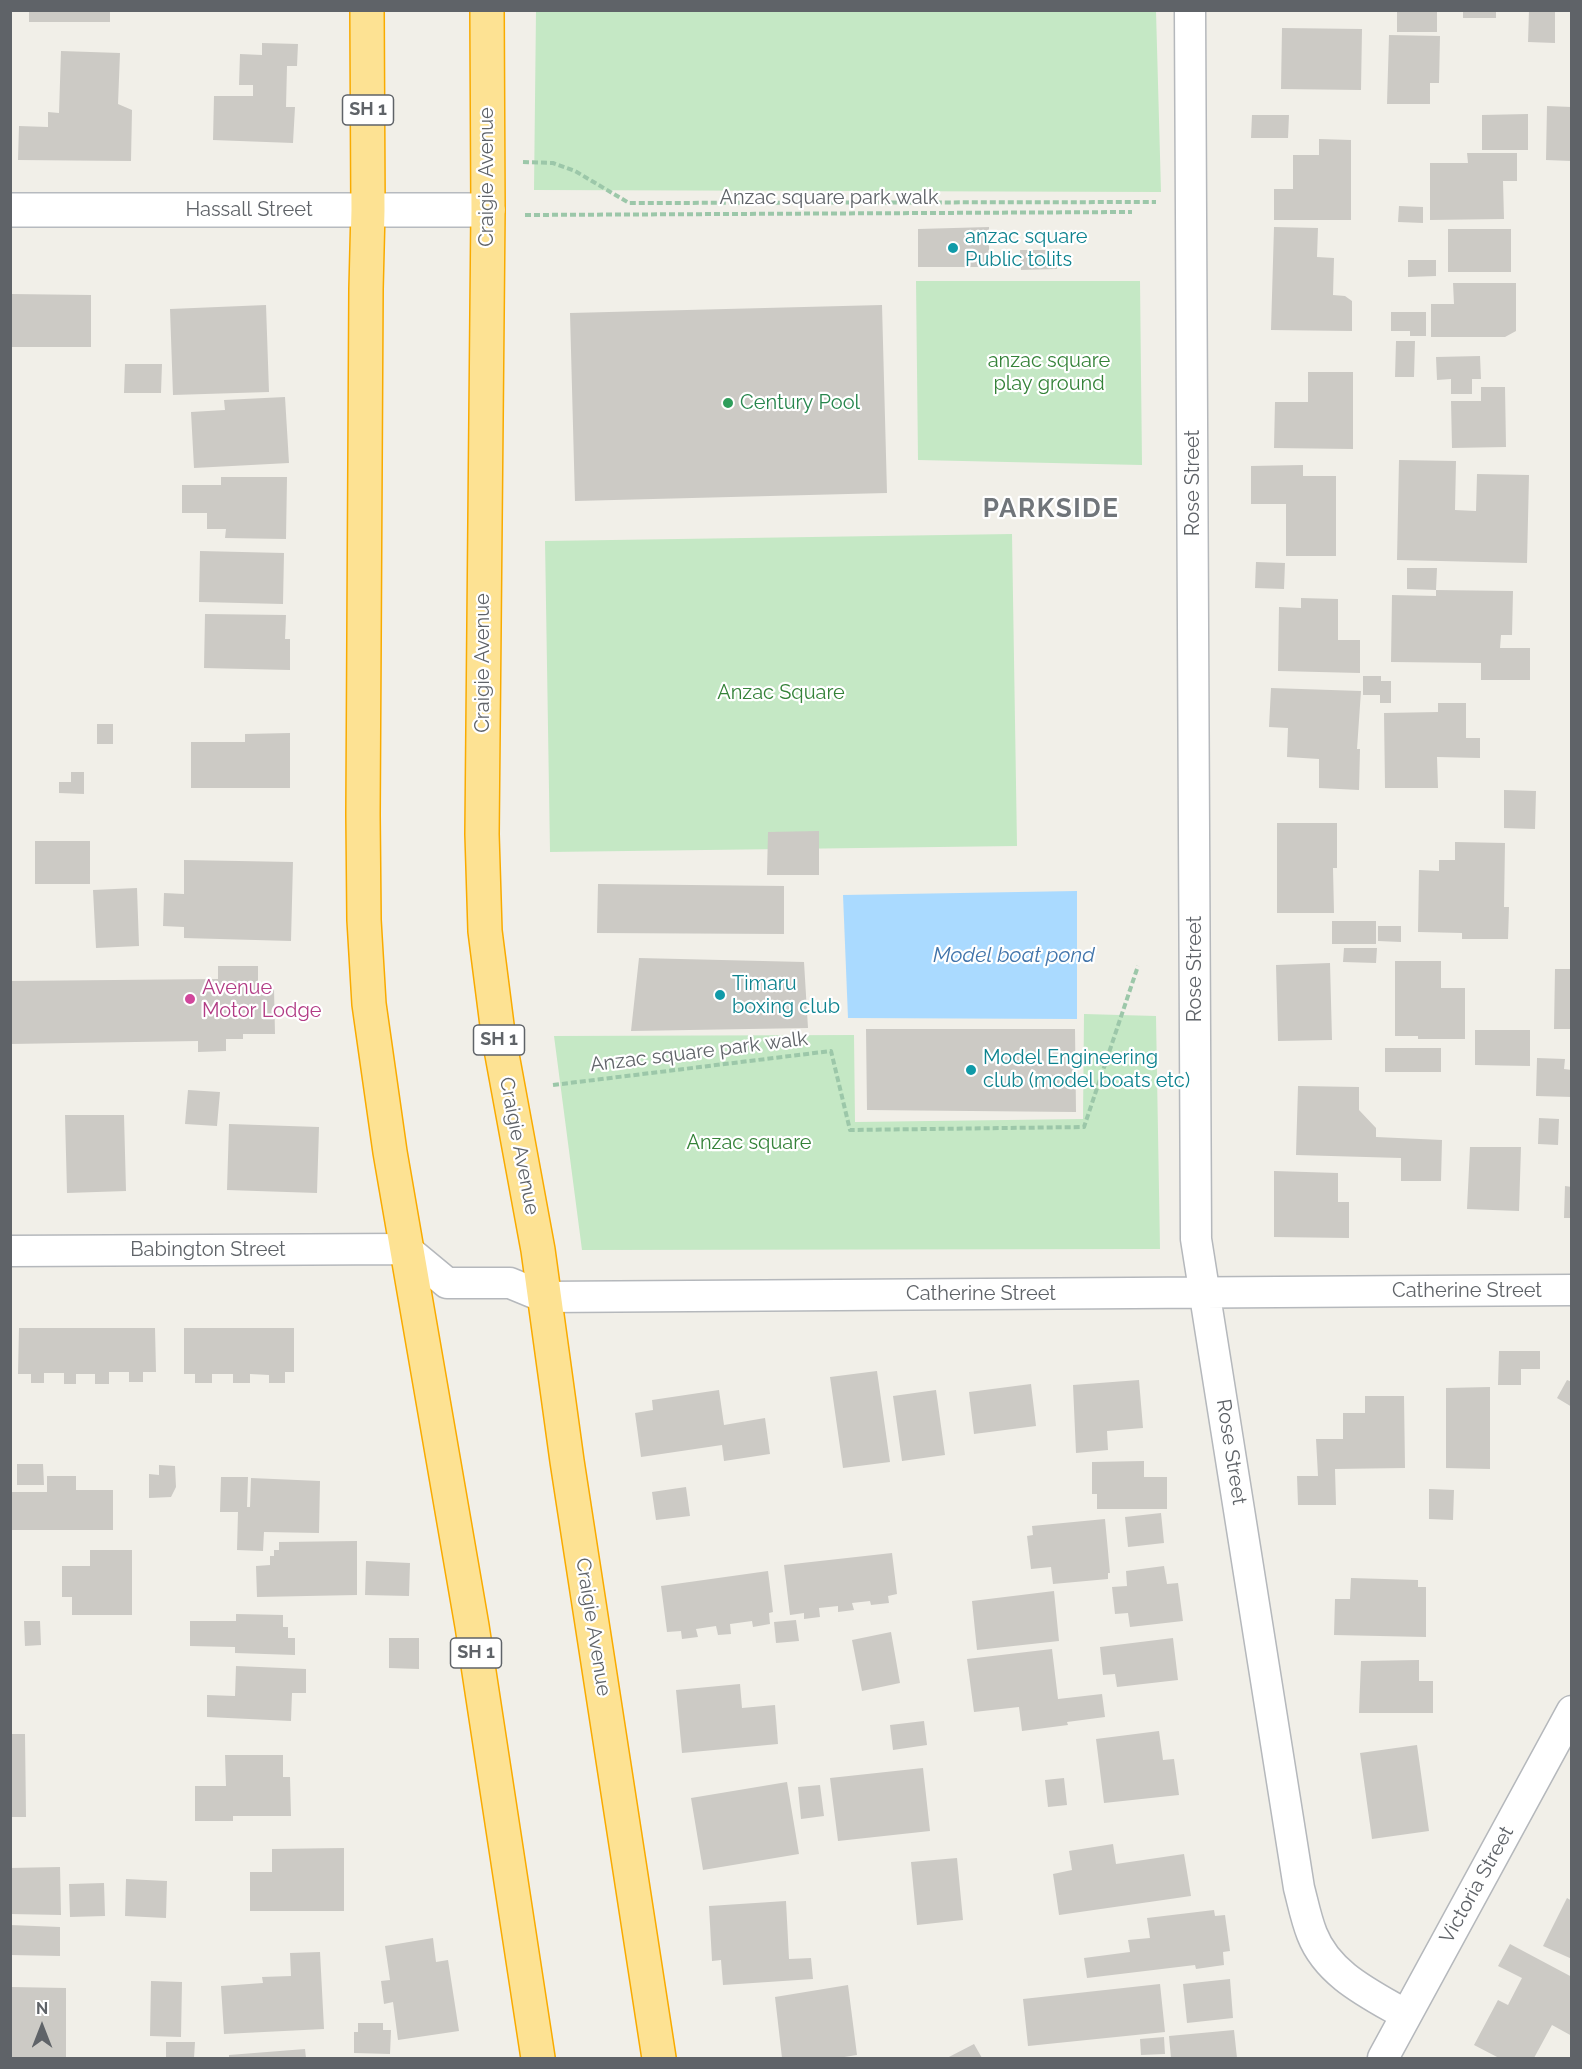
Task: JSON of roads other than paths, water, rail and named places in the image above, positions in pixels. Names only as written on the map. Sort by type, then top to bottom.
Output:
[{"type":"highway","name":"SH 1","points":[[367,10],[368,210],[363,815],[364,920],[369,1004],[406,1249],[471,1626],[538,2058]]},
{"type":"highway","name":"Craigie Avenue","points":[[487,10],[488,210],[482,834],[485,931],[498,1033],[538,1250],[659,2058]]},
{"type":"street","name":"Rose Street","points":[[1190,10],[1196,1239],[1299,1888],[1311,1933],[1324,1957],[1345,1977],[1406,2015]]},
{"type":"street","name":"Hassall Street","points":[[10,210],[488,210]]},
{"type":"street","name":"Catherine Street","points":[[406,1249],[447,1283],[510,1283],[544,1297],[1572,1290]]},
{"type":"street","name":"Babington Street","points":[[10,1251],[406,1249]]},
{"type":"street","name":"Victoria Street","points":[[1383,2058],[1572,1712]]},
{"type":"water","name":"Model boat pond","points":[[1077,891],[1077,1019],[848,1018],[843,895]]},
{"type":"place","name":"anzac square Public tolits","points":[[953,248]]},
{"type":"place","name":"Century Pool","points":[[728,403]]},
{"type":"place","name":"Timaru boxing club","points":[[720,995]]},
{"type":"place","name":"Avenue Motor Lodge","points":[[190,999]]},
{"type":"place","name":"Model Engineering club (model boats etc)","points":[[971,1070]]},
{"type":"district","name":"PARKSIDE","points":[[1051,509]]},
{"type":"park label","name":"anzac square play ground","points":[[1049,372]]},
{"type":"park label","name":"Anzac Square","points":[[781,693]]},
{"type":"park label","name":"Anzac square","points":[[749,1143]]}]
